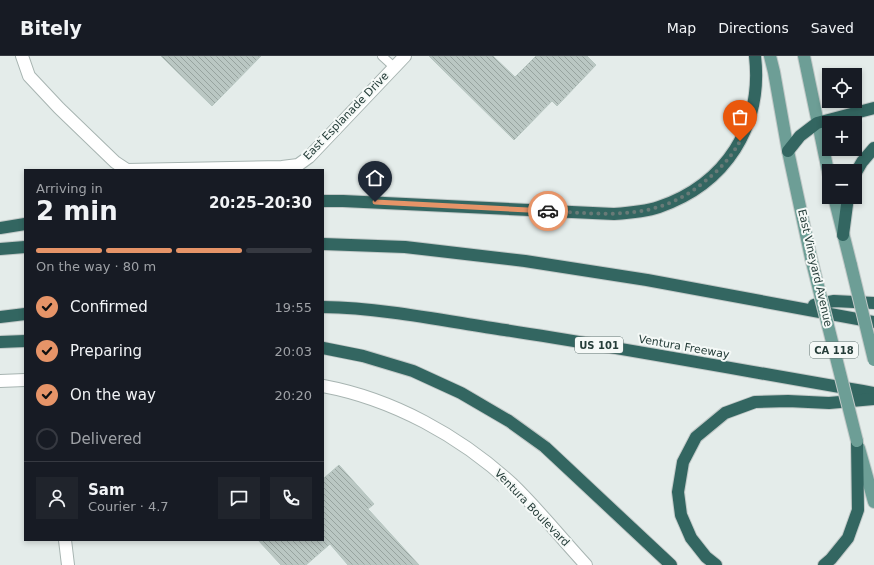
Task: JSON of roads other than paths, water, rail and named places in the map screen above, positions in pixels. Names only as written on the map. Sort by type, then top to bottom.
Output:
[{"type":"highway","points":[[324,201],[614,214],[639,212],[658,208],[678,200],[694,190],[724,166],[734,153],[747,129],[754,100],[756,65],[755,56]]},
{"type":"highway","points":[[788,151],[800,136],[817,123],[874,108]]},
{"type":"highway","points":[[861,164],[874,148]]},
{"type":"highway","points":[[843,235],[847,204]]},
{"type":"highway","points":[[0,228],[24,224]]},
{"type":"highway","points":[[324,244],[405,247],[517,260],[647,280],[802,307],[874,322]]},
{"type":"highway","points":[[0,249],[24,247]]},
{"type":"highway","points":[[802,307],[834,301],[874,303]]},
{"type":"highway","name":"Ventura Freeway","points":[[324,307],[350,308],[436,319],[598,344],[874,393]]},
{"type":"highway","points":[[0,317],[24,314]]},
{"type":"highway","points":[[0,342],[24,341]]},
{"type":"highway","points":[[324,348],[363,356],[413,371],[461,393],[509,421],[546,447],[671,565]]},
{"type":"highway","points":[[716,565],[706,557],[691,538],[681,515],[678,492],[683,462],[696,437],[725,413],[755,402],[788,401],[829,404],[874,400]]},
{"type":"highway","points":[[824,565],[831,559],[848,538],[858,510],[857,442]]},
{"type":"main road","name":"East Vineyard Avenue","points":[[770,56],[788,151],[811,258],[857,442],[874,502]]},
{"type":"main road","points":[[804,56],[826,164]]},
{"type":"main road","points":[[836,204],[843,235]]},
{"type":"main road","name":"CA 118","points":[[843,235],[874,360]]},
{"type":"street","name":"East Esplanade Drive","points":[[204,169],[282,168],[298,165],[309,157],[405,56]]},
{"type":"street","name":"East Esplanade Drive","points":[[20,58],[29,76],[59,108],[115,162],[126,169]]},
{"type":"street","points":[[0,381],[24,380]]},
{"type":"street","name":"Ventura Boulevard","points":[[324,386],[389,406],[427,423],[460,443],[493,468],[512,485],[586,565]]},
{"type":"street","points":[[65,541],[68,565]]},
{"type":"lane","points":[[382,56],[394,67]]}]
